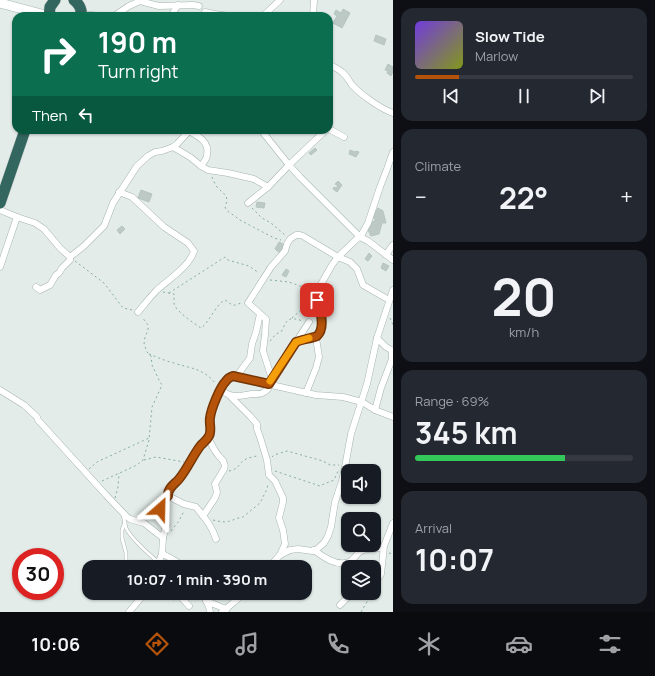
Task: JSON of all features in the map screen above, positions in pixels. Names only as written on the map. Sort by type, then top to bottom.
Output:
[{"type":"highway","points":[[49,12],[50,7],[55,0]]},
{"type":"highway","points":[[74,0],[78,4],[80,12]]},
{"type":"highway","points":[[0,203],[24,134]]},
{"type":"main road","points":[[0,3],[34,12]]},
{"type":"street","points":[[267,12],[280,0]]},
{"type":"street","points":[[313,12],[314,0]]},
{"type":"street","points":[[120,12],[140,1],[157,6],[193,5],[199,3],[205,12]]},
{"type":"street","points":[[174,12],[178,5]]},
{"type":"street","points":[[333,66],[343,72],[352,85],[359,91],[377,105],[393,113]]},
{"type":"street","points":[[333,131],[344,137]]},
{"type":"street","points":[[36,288],[40,290],[50,285],[64,265],[70,260],[70,257],[84,246],[104,226],[119,192],[137,166],[155,152],[173,147],[185,134]]},
{"type":"street","points":[[195,134],[202,139],[207,147],[207,156],[201,166]]},
{"type":"street","points":[[264,134],[289,165],[360,237],[368,241],[393,260]]},
{"type":"street","points":[[248,203],[268,187],[322,134]]},
{"type":"street","points":[[173,147],[208,170],[254,179],[268,187]]},
{"type":"street","points":[[296,342],[316,336],[320,331],[322,317],[317,300],[318,293],[332,265],[338,257],[360,237],[368,223],[393,152]]},
{"type":"street","points":[[119,192],[132,197],[164,227],[188,243],[194,252],[180,270],[157,290],[138,312]]},
{"type":"street","points":[[0,210],[34,223],[44,229],[60,248],[70,257]]},
{"type":"street","points":[[0,267],[17,217]]},
{"type":"street","points":[[270,382],[263,353],[266,319],[249,304],[271,267],[282,255],[288,242],[296,235],[303,236],[338,257],[348,261],[356,268],[363,285],[389,300]]},
{"type":"street","points":[[386,255],[393,245]]},
{"type":"street","points":[[280,555],[293,549],[314,550],[324,544],[331,527],[335,502],[342,481],[351,434],[367,384],[377,338],[393,290]]},
{"type":"street","points":[[236,377],[250,358],[260,314]]},
{"type":"street","points":[[228,395],[244,396],[262,394],[266,391],[270,382],[309,322]]},
{"type":"street","points":[[306,393],[319,357],[316,336]]},
{"type":"street","points":[[375,410],[381,388],[392,359],[392,351],[377,338]]},
{"type":"street","points":[[160,560],[166,524],[161,515],[160,509],[162,502],[168,496],[167,493],[170,488],[182,475],[208,437],[210,432],[211,413],[220,389],[231,377],[270,382],[316,395],[343,397],[362,402],[375,410],[393,416]]},
{"type":"street","points":[[220,389],[257,424],[257,429],[269,470],[283,499],[280,518],[285,544],[280,555],[275,560]]},
{"type":"street","points":[[0,390],[24,405],[37,417],[38,420],[122,512],[130,519],[144,523],[163,538]]},
{"type":"street","points":[[204,517],[215,498],[217,492],[215,484],[225,466],[224,461],[218,456],[216,450],[212,447],[208,437]]},
{"type":"street","points":[[168,496],[184,504],[196,507],[214,532],[216,539]]},
{"type":"street","points":[[381,574],[383,548],[393,524]]},
{"type":"street","points":[[314,550],[331,561],[346,563],[350,562],[359,552],[363,550],[383,548]]},
{"type":"street","points":[[162,554],[174,560]]},
{"type":"street","points":[[129,612],[139,600]]},
{"type":"street","points":[[183,600],[189,606]]},
{"type":"street","points":[[206,601],[225,610],[236,600]]},
{"type":"street","points":[[340,605],[345,600]]},
{"type":"street","points":[[206,601],[210,612]]},
{"type":"lane","points":[[122,512],[126,527],[154,560]]},
{"type":"lane","points":[[125,522],[122,534],[126,552],[126,560]]},
{"type":"path","points":[[208,170],[216,185],[227,197],[224,207],[226,210],[238,219],[274,238],[288,242]]},
{"type":"path","points":[[248,203],[262,218],[271,223],[288,242]]},
{"type":"path","points":[[70,257],[104,283],[123,308],[138,312],[148,325],[144,343],[162,386],[152,407],[149,438],[142,461]]},
{"type":"path","points":[[169,292],[225,257],[227,260],[249,266],[265,278],[289,282],[300,286],[307,291],[318,293]]},
{"type":"path","points":[[157,290],[174,293],[176,308],[201,328],[224,300],[235,306],[252,297]]},
{"type":"path","points":[[264,343],[269,342],[276,334],[282,332],[286,321],[292,318],[318,293]]},
{"type":"path","points":[[292,318],[309,322]]},
{"type":"path","points":[[148,353],[175,364],[201,371],[211,378],[220,389]]},
{"type":"path","points":[[86,473],[97,462],[149,438]]},
{"type":"path","points":[[223,471],[235,469],[240,466],[244,460],[257,456],[264,451]]},
{"type":"path","points":[[204,517],[226,522],[243,517],[260,504],[267,489],[269,470],[270,461],[272,456],[287,451],[323,461],[330,465],[341,464],[336,472],[334,480],[320,486],[269,470]]},
{"type":"path","points":[[96,483],[137,465],[142,461],[156,457],[190,463]]},
{"type":"path","points":[[114,503],[118,487],[119,473]]},
{"type":"path","points":[[170,532],[179,521],[184,511],[190,505]]},
{"type":"path","points":[[361,612],[369,600]]},
{"type":"building","points":[[343,9],[350,13],[342,28],[333,23],[337,16],[334,14],[336,10],[341,13]]},
{"type":"building","points":[[376,35],[386,39],[384,45],[374,41]]},
{"type":"building","points":[[388,64],[393,67],[391,76],[387,73],[388,71],[385,70]]},
{"type":"building","points":[[315,148],[317,150],[311,155],[309,153]]},
{"type":"building","points":[[350,150],[359,152],[356,157],[349,154]]},
{"type":"building","points":[[338,181],[342,185],[337,192],[333,189],[334,187],[336,188],[338,186],[335,184]]},
{"type":"building","points":[[141,190],[152,194],[149,202],[138,198]]},
{"type":"building","points":[[257,202],[265,203],[264,208],[256,207]]},
{"type":"building","points":[[378,208],[383,211],[386,223],[382,223],[379,234],[371,236],[368,230],[372,222],[376,220],[372,217]]},
{"type":"building","points":[[122,226],[125,229],[120,234],[117,230]]},
{"type":"building","points":[[279,242],[285,245],[280,253],[275,249]]},
{"type":"building","points":[[369,253],[372,256],[368,261],[365,259]]},
{"type":"building","points":[[383,263],[389,266],[386,271],[381,268]]},
{"type":"building","points":[[286,269],[289,271],[286,277],[282,275]]},
{"type":"slow traffic","points":[[270,381],[296,342],[309,338]]},
{"type":"route","points":[[160,509],[162,502],[168,496],[167,493],[170,488],[187,469],[198,449],[209,436],[211,413],[220,389],[226,381],[233,376],[269,384],[296,342],[316,336],[320,331],[322,314],[317,300]]}]
